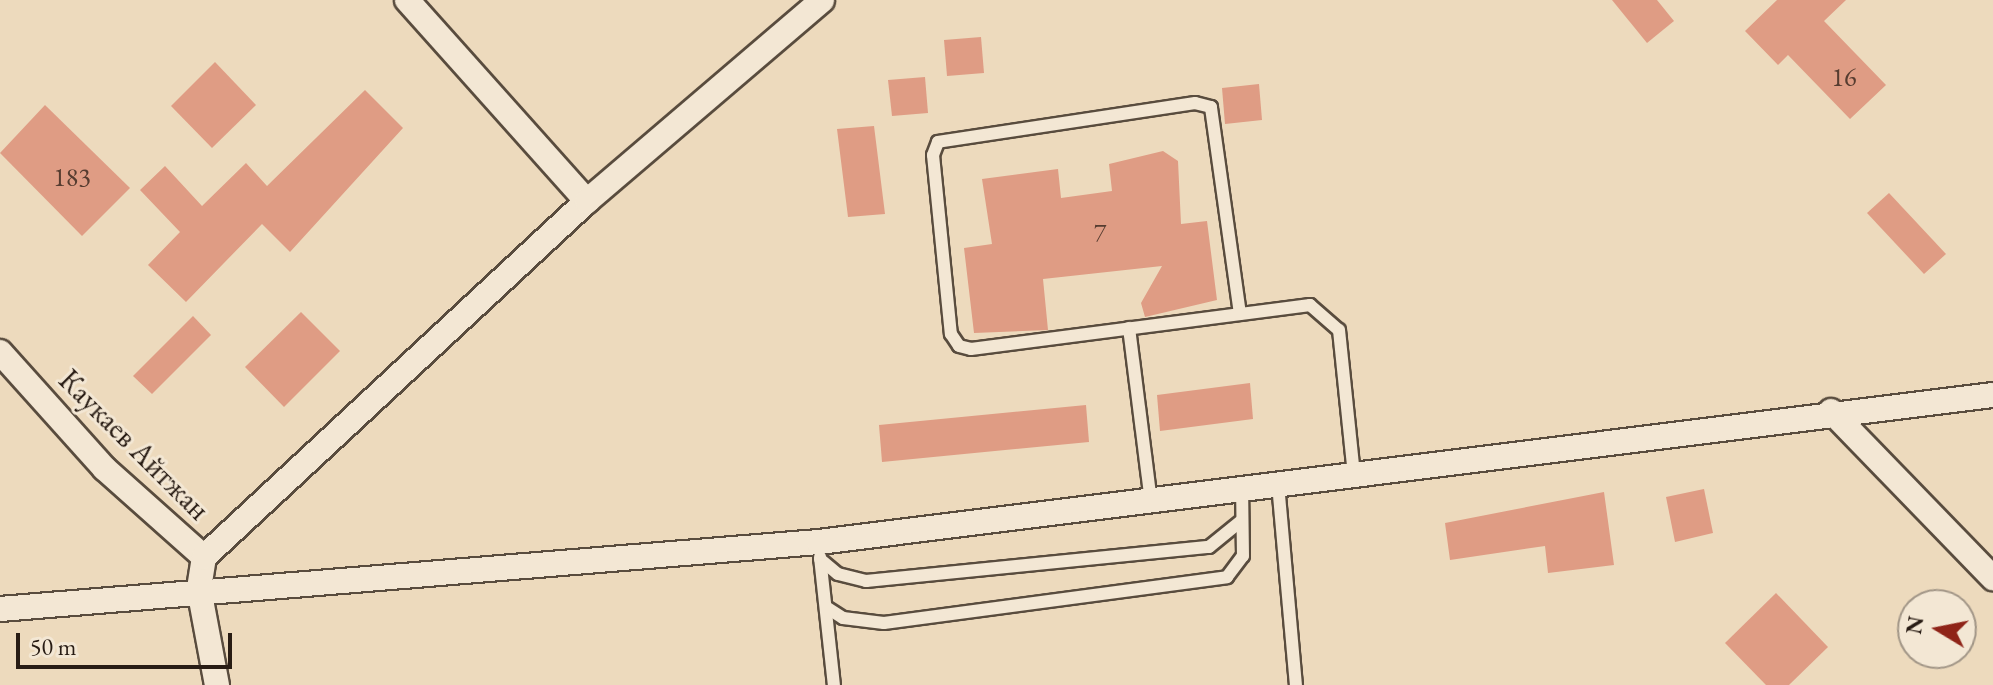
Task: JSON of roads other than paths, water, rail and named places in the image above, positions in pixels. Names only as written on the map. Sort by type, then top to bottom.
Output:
[{"type":"street","points":[[407,0],[587,201]]},
{"type":"street","points":[[204,557],[587,201],[822,0]]},
{"type":"street","name":"Каукаев Айтжан","points":[[0,352],[104,468],[204,557],[199,589],[217,685]]},
{"type":"street","points":[[0,609],[199,589],[820,550],[1242,488],[1831,411],[1993,395]]},
{"type":"street","points":[[1831,411],[1993,578]]},
{"type":"lane","points":[[1240,314],[1211,107],[1180,105],[938,142],[933,155],[951,334],[959,346],[1129,328],[1240,314],[1310,305],[1339,330],[1354,474]]},
{"type":"lane","points":[[1129,328],[1151,501]]},
{"type":"lane","points":[[1278,484],[1296,685]]},
{"type":"lane","points":[[826,607],[843,618],[884,623],[1227,577],[1243,556],[1242,488]]},
{"type":"lane","points":[[820,550],[838,574],[866,581],[1209,547],[1241,521]]},
{"type":"lane","points":[[820,550],[834,685]]}]
